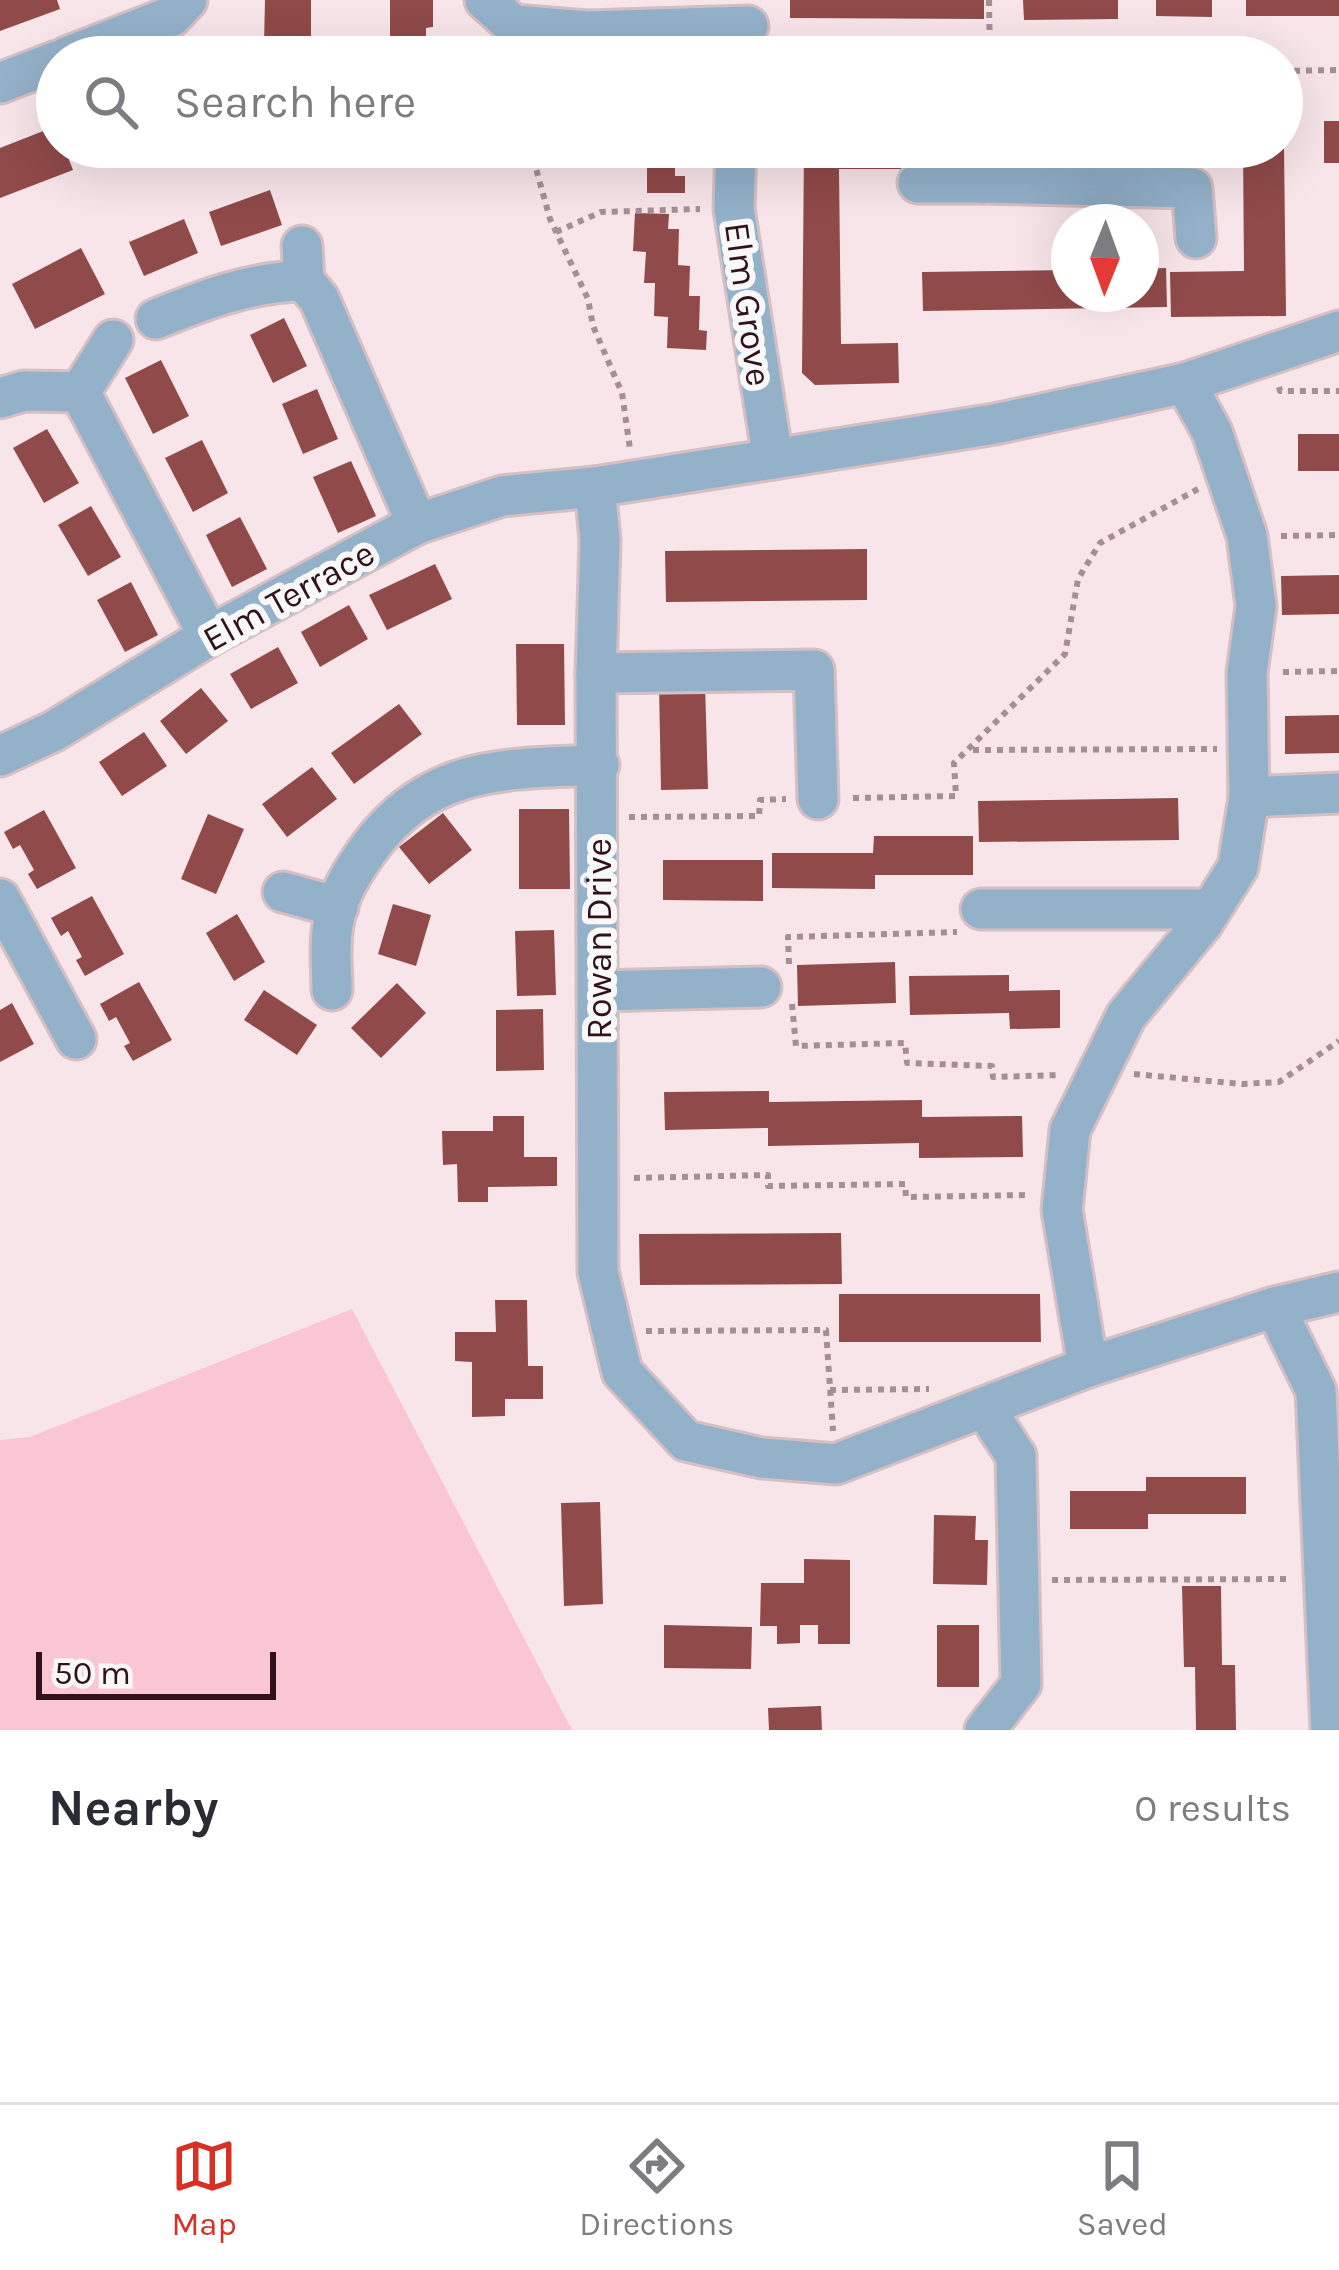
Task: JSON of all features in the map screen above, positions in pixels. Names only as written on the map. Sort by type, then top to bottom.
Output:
[{"type":"street","points":[[121,36],[172,16],[187,0]]},
{"type":"street","points":[[485,0],[513,26],[587,32],[748,28]]},
{"type":"street","points":[[0,83],[36,69]]},
{"type":"street","name":"Elm Grove","points":[[735,168],[734,208],[773,459]]},
{"type":"street","points":[[918,183],[971,168]]},
{"type":"street","points":[[1009,168],[1192,188],[1196,238]]},
{"type":"street","points":[[156,319],[202,300],[280,281],[303,264],[417,524]]},
{"type":"street","points":[[596,487],[995,424],[1185,383],[1339,331]]},
{"type":"street","points":[[80,392],[113,340]]},
{"type":"street","points":[[1088,1367],[1062,1210],[1070,1130],[1126,1016],[1211,909],[1238,867],[1249,797],[1247,673],[1256,606],[1247,536],[1212,432],[1185,383]]},
{"type":"street","points":[[0,398],[24,391],[80,392]]},
{"type":"street","points":[[80,392],[209,636]]},
{"type":"street","name":"Elm Terrace","points":[[0,756],[86,713],[209,636],[417,524],[502,496],[596,487]]},
{"type":"street","name":"Rowan Drive","points":[[596,487],[598,1272],[622,1372],[686,1441],[762,1458],[836,1464],[1088,1367],[1275,1307],[1339,1292]]},
{"type":"street","points":[[596,673],[814,670],[818,799]]},
{"type":"street","points":[[332,990],[332,925],[345,881],[383,828],[435,787],[499,770],[599,764]]},
{"type":"street","points":[[1249,797],[1339,794]]},
{"type":"street","points":[[283,892],[338,907]]},
{"type":"street","points":[[0,899],[15,960],[76,1039]]},
{"type":"street","points":[[981,909],[1211,909]]},
{"type":"street","points":[[597,991],[776,987]]},
{"type":"street","points":[[1275,1307],[1316,1390],[1330,1730]]},
{"type":"street","points":[[984,1407],[1016,1456],[1022,1684],[985,1730]]},
{"type":"path","points":[[989,0],[990,36]]},
{"type":"path","points":[[1303,71],[1339,70]]},
{"type":"path","points":[[536,168],[556,232],[588,298],[593,326],[622,393],[635,481]]},
{"type":"path","points":[[556,232],[602,212],[734,208]]},
{"type":"path","points":[[598,817],[759,816],[760,800],[956,796],[954,763],[1065,655],[1078,579],[1100,543],[1227,472]]},
{"type":"path","points":[[1247,536],[1339,535]]},
{"type":"path","points":[[1247,673],[1339,671]]},
{"type":"path","points":[[969,750],[1248,749]]},
{"type":"path","points":[[981,909],[980,931],[788,937],[776,987],[796,1046],[904,1043],[907,1063],[992,1066],[993,1077],[1153,1074],[1264,1084],[1298,1072],[1339,1041]]},
{"type":"path","points":[[598,1179],[768,1174],[768,1186],[904,1184],[906,1197],[1063,1194]]},
{"type":"path","points":[[613,1331],[826,1330],[836,1464]]},
{"type":"path","points":[[1019,1580],[1324,1579]]},
{"type":"shaded area","points":[[352,1309],[572,1730],[0,1730],[0,1440],[30,1437]]},
{"type":"building","points":[[0,0],[57,0],[60,9],[0,31]]},
{"type":"building","points":[[265,0],[311,0],[311,36],[264,36]]},
{"type":"building","points":[[390,0],[433,0],[433,27],[426,28],[426,36],[390,36]]},
{"type":"building","points":[[790,0],[984,0],[984,19],[790,18]]},
{"type":"building","points":[[1023,0],[1118,0],[1118,19],[1024,20]]},
{"type":"building","points":[[1156,0],[1212,0],[1212,17],[1156,16]]},
{"type":"building","points":[[1246,0],[1339,0],[1339,16],[1246,16]]},
{"type":"building","points":[[1324,121],[1339,121],[1339,163],[1324,163]]},
{"type":"building","points":[[36,134],[36,168],[73,170],[0,198],[0,148]]},
{"type":"building","points":[[647,168],[675,168],[675,176],[685,176],[685,193],[647,193]]},
{"type":"building","points":[[804,168],[911,168],[839,169],[841,344],[898,343],[899,383],[815,385],[802,373]]},
{"type":"building","points":[[1243,168],[1284,168],[1286,316],[1171,317],[1170,272],[1244,271]]},
{"type":"building","points":[[270,190],[282,225],[221,246],[209,212]]},
{"type":"building","points":[[635,213],[669,214],[668,229],[679,229],[678,265],[690,266],[689,296],[700,296],[699,330],[707,331],[706,350],[667,348],[668,317],[654,316],[655,283],[644,283],[646,252],[633,251]]},
{"type":"building","points":[[184,219],[198,253],[144,276],[129,242]]},
{"type":"building","points":[[81,248],[105,294],[35,329],[12,284]]},
{"type":"building","points":[[1159,268],[1166,268],[1167,307],[1159,307]]},
{"type":"building","points":[[1051,270],[1051,309],[923,311],[922,272]]},
{"type":"building","points":[[284,318],[307,366],[273,383],[250,335]]},
{"type":"building","points":[[161,360],[189,416],[153,434],[125,378]]},
{"type":"building","points":[[317,389],[338,439],[303,454],[282,404]]},
{"type":"building","points":[[47,429],[79,483],[44,503],[13,448]]},
{"type":"building","points":[[1298,434],[1339,434],[1339,471],[1298,471]]},
{"type":"building","points":[[202,440],[228,493],[193,512],[165,458]]},
{"type":"building","points":[[351,461],[376,516],[338,533],[313,477]]},
{"type":"building","points":[[91,506],[121,557],[88,576],[58,525]]},
{"type":"building","points":[[240,517],[267,569],[232,587],[206,535]]},
{"type":"building","points":[[867,549],[867,600],[666,602],[665,551]]},
{"type":"building","points":[[435,564],[452,599],[387,630],[369,595]]},
{"type":"building","points":[[1339,575],[1339,614],[1282,615],[1281,576]]},
{"type":"building","points":[[131,582],[158,635],[125,652],[97,600]]},
{"type":"building","points":[[349,605],[368,639],[320,667],[301,632]]},
{"type":"building","points":[[516,644],[564,644],[565,725],[517,725]]},
{"type":"building","points":[[278,647],[298,683],[251,709],[230,674]]},
{"type":"building","points":[[705,683],[708,789],[661,790],[659,684]]},
{"type":"building","points":[[201,688],[228,721],[186,754],[160,721]]},
{"type":"building","points":[[399,704],[422,734],[354,784],[331,753]]},
{"type":"building","points":[[1339,715],[1339,753],[1285,754],[1285,716]]},
{"type":"building","points":[[144,732],[167,766],[122,796],[99,762]]},
{"type":"building","points":[[312,767],[337,799],[287,837],[262,804]]},
{"type":"building","points":[[1178,798],[1179,840],[979,842],[978,801]]},
{"type":"building","points":[[519,809],[569,809],[570,889],[519,889]]},
{"type":"building","points":[[44,810],[76,868],[37,889],[28,874],[34,870],[20,845],[13,849],[4,832]]},
{"type":"building","points":[[443,813],[472,850],[429,884],[399,847]]},
{"type":"building","points":[[208,814],[244,829],[216,894],[181,879]]},
{"type":"building","points":[[874,836],[973,836],[973,875],[875,875],[875,889],[772,888],[772,853],[873,853]]},
{"type":"building","points":[[663,860],[763,860],[763,901],[663,900]]},
{"type":"building","points":[[92,896],[124,954],[85,976],[76,960],[82,957],[68,931],[61,936],[51,918]]},
{"type":"building","points":[[393,904],[431,915],[416,966],[378,954]]},
{"type":"building","points":[[237,914],[265,962],[234,981],[206,933]]},
{"type":"building","points":[[554,930],[556,995],[517,996],[515,931]]},
{"type":"building","points":[[895,962],[896,1003],[798,1006],[797,965]]},
{"type":"building","points":[[1009,975],[1009,991],[1060,990],[1060,1028],[1010,1029],[1009,1013],[910,1015],[909,976]]},
{"type":"building","points":[[139,982],[172,1040],[133,1061],[124,1046],[130,1043],[116,1017],[109,1021],[100,1004]]},
{"type":"building","points":[[397,983],[426,1013],[381,1058],[351,1028]]},
{"type":"building","points":[[264,990],[317,1025],[297,1055],[244,1020]]},
{"type":"building","points":[[12,1003],[34,1044],[0,1062],[0,1010]]},
{"type":"building","points":[[543,1009],[544,1070],[496,1071],[496,1010]]},
{"type":"building","points":[[769,1091],[769,1102],[922,1100],[922,1117],[1022,1116],[1023,1157],[919,1158],[919,1143],[768,1146],[768,1128],[665,1130],[664,1092]]},
{"type":"building","points":[[493,1116],[524,1116],[524,1157],[557,1157],[557,1186],[488,1187],[488,1202],[458,1202],[457,1164],[443,1165],[442,1131],[493,1131]]},
{"type":"building","points":[[841,1233],[842,1284],[640,1285],[639,1234]]},
{"type":"building","points":[[839,1294],[1040,1294],[1041,1342],[839,1342]]},
{"type":"building","points":[[495,1300],[527,1300],[528,1366],[543,1366],[543,1399],[505,1399],[505,1416],[472,1417],[472,1362],[455,1361],[455,1332],[496,1332]]},
{"type":"building","points":[[1146,1477],[1246,1477],[1246,1514],[1148,1514],[1148,1529],[1070,1529],[1070,1491],[1146,1491]]},
{"type":"building","points":[[600,1502],[603,1604],[564,1606],[561,1503]]},
{"type":"building","points":[[934,1515],[976,1516],[975,1540],[988,1540],[987,1585],[933,1584]]},
{"type":"building","points":[[804,1559],[850,1560],[850,1644],[818,1644],[818,1625],[800,1625],[800,1643],[777,1644],[777,1626],[760,1626],[761,1583],[804,1583]]},
{"type":"building","points":[[1182,1586],[1221,1586],[1222,1665],[1235,1665],[1236,1730],[1196,1730],[1195,1667],[1184,1667]]},
{"type":"building","points":[[664,1625],[752,1627],[751,1669],[664,1668]]},
{"type":"building","points":[[937,1625],[979,1625],[979,1687],[937,1687]]},
{"type":"building","points":[[821,1706],[822,1730],[769,1730],[768,1708]]}]
